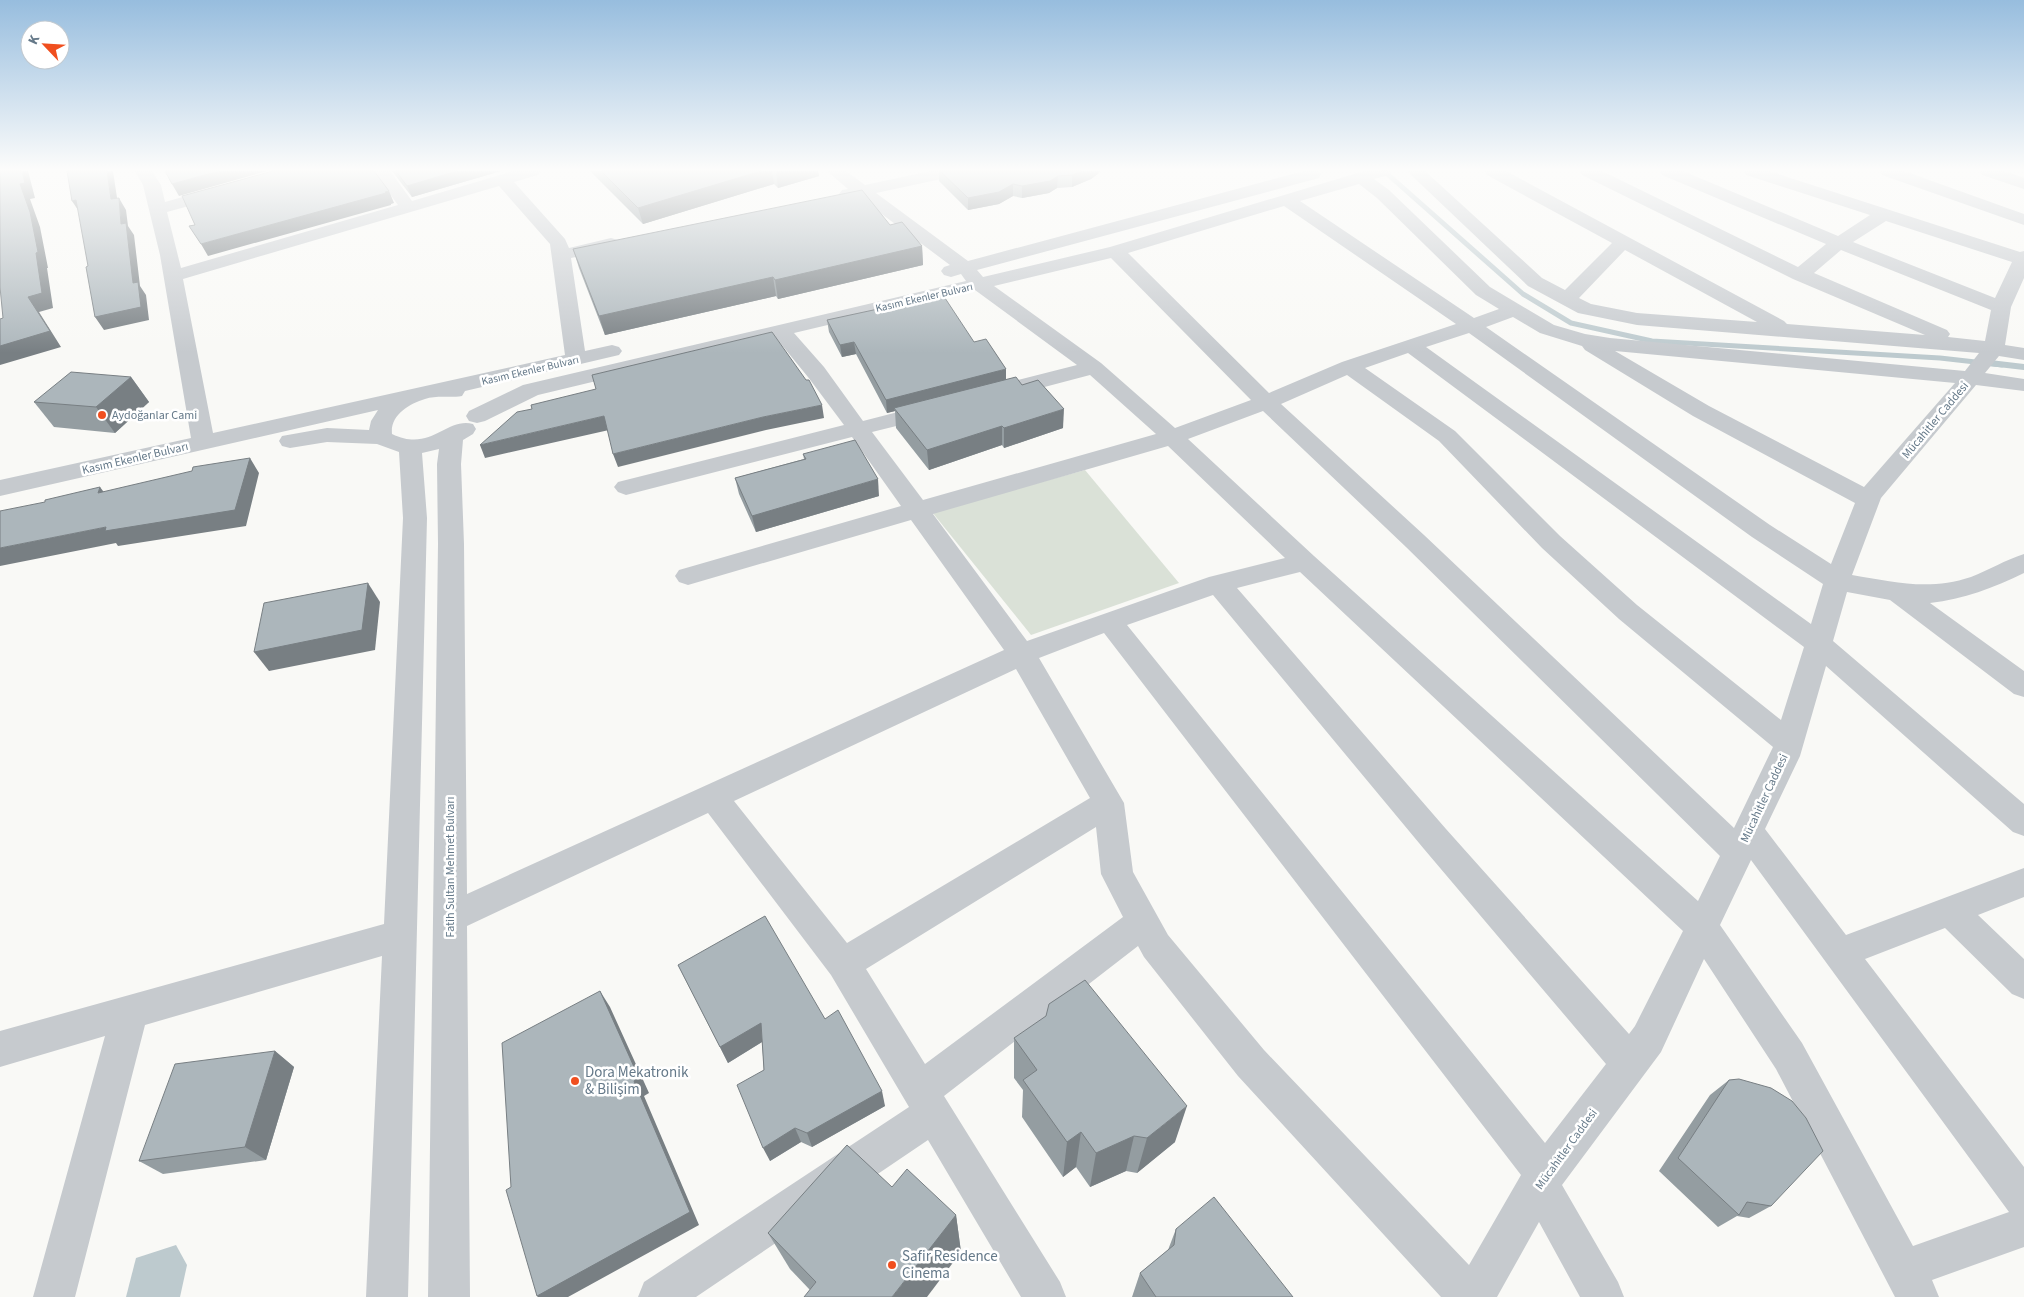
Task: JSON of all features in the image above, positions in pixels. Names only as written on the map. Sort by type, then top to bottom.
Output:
[{"type":"street","points":[[163,232],[174,276],[203,443]]},
{"type":"street","points":[[174,276],[328,232]]},
{"type":"street","points":[[549,232],[559,243],[576,359]]},
{"type":"street","points":[[914,232],[1094,368],[1172,437],[1702,927],[1789,1056],[1911,1284],[2024,1227]]},
{"type":"street","name":"Kasım Ekenler Bulvarı","points":[[0,505],[262,446],[327,434],[431,445],[452,438],[468,428],[477,416],[531,390],[780,330],[973,276],[1120,232]]},
{"type":"street","name":"Kasım Ekenler Bulvarı","points":[[677,336],[973,276],[1115,251],[1181,232]]},
{"type":"street","points":[[1333,232],[1471,325],[1761,531],[1837,581],[1914,595],[1951,591],[1978,584],[2024,563]]},
{"type":"street","points":[[1422,232],[1483,291],[1547,329],[1582,340],[1971,378],[2024,385]]},
{"type":"street","points":[[1480,232],[1535,282],[1585,309],[1637,319],[1962,344],[2024,354]]},
{"type":"street","points":[[1604,232],[1786,330]]},
{"type":"street","points":[[1712,232],[1800,275],[1962,344]]},
{"type":"street","points":[[1809,232],[2001,307]]},
{"type":"street","points":[[1800,275],[1858,232]]},
{"type":"street","points":[[1939,232],[2024,259]]},
{"type":"street","points":[[561,255],[628,240]]},
{"type":"street","points":[[1567,299],[1623,242]]},
{"type":"street","points":[[1115,251],[1266,402],[1743,842],[1840,953],[2024,1200]]},
{"type":"street","name":"Mücahitler Caddesi","points":[[1474,1297],[1543,1179],[1648,1039],[1785,756],[1837,581],[1869,500],[1994,348],[2001,307],[2018,286],[2024,259]]},
{"type":"street","points":[[688,576],[1172,437],[1266,402],[1349,366],[1516,310]]},
{"type":"street","points":[[780,330],[816,372],[1022,654],[1108,804],[1117,874],[1156,946],[1251,1063],[1470,1297]]},
{"type":"street","points":[[1582,340],[1701,411],[1869,500]]},
{"type":"street","points":[[1410,345],[1819,644],[2024,823]]},
{"type":"street","name":"Kasım Ekenler Bulvarı","points":[[0,488],[631,347]]},
{"type":"street","points":[[1349,366],[1447,436],[1551,542],[1628,612],[1789,743]]},
{"type":"street","points":[[980,397],[1094,368]]},
{"type":"street","points":[[387,1297],[415,518],[396,442],[379,426],[385,414],[398,403],[427,393],[455,391],[470,396],[477,404],[477,416]]},
{"type":"street","points":[[626,487],[952,404]]},
{"type":"street","name":"Fatih Sultan Mehmet Bulvarı","points":[[449,1297],[450,464],[452,438]]},
{"type":"street","points":[[450,918],[1022,654],[1218,583],[1305,562]]},
{"type":"street","points":[[1218,583],[1435,839],[1630,1063]]},
{"type":"street","points":[[1899,593],[2018,675]]},
{"type":"street","points":[[1109,621],[1543,1179],[1603,1297]]},
{"type":"street","points":[[713,796],[843,964],[1045,1297]]},
{"type":"street","points":[[843,964],[1108,804]]},
{"type":"street","points":[[1840,953],[2024,882]]},
{"type":"street","points":[[1950,911],[2024,982]]},
{"type":"street","points":[[659,1297],[927,1102],[1142,922]]},
{"type":"street","points":[[0,1049],[401,935]]},
{"type":"street","points":[[54,1297],[130,1012]]},
{"type":"shaded area","points":[[1085,470],[1179,583],[1031,635],[932,512]]},
{"type":"shaded area","points":[[176,1245],[187,1265],[180,1297],[126,1297],[136,1258]]},
{"type":"building","points":[[0,232],[34,232],[42,293],[28,297],[50,331],[0,346],[0,319],[3,318],[0,287]]},
{"type":"building","points":[[82,232],[127,232],[133,283],[138,282],[141,307],[95,317],[86,267],[88,266]]},
{"type":"building","points":[[193,232],[246,232],[201,244]]},
{"type":"building","points":[[659,232],[910,232],[922,246],[775,280],[773,277],[599,316],[573,249]]},
{"type":"building","points":[[943,295],[974,342],[986,339],[1006,369],[886,400],[854,342],[840,345],[827,320]]},
{"type":"building","points":[[772,332],[806,380],[809,380],[822,405],[763,417],[613,454],[604,416],[480,445],[517,412],[532,409],[531,405],[596,389],[592,375]]},
{"type":"building","points":[[71,372],[131,377],[96,407],[34,402]]},
{"type":"building","points":[[1016,377],[1022,385],[1038,380],[1064,409],[927,450],[894,408]]},
{"type":"building","points":[[855,440],[878,479],[752,516],[735,478],[806,459],[803,454]]},
{"type":"building","points":[[250,458],[235,510],[105,531],[106,527],[0,548],[0,511],[45,502],[45,500],[100,487],[98,493],[192,471],[193,467]]},
{"type":"building","points":[[368,583],[362,630],[254,652],[264,603]]},
{"type":"building","points":[[765,916],[825,1019],[838,1010],[882,1091],[807,1133],[795,1128],[763,1148],[737,1085],[764,1070],[761,1023],[720,1047],[678,965]]},
{"type":"building","points":[[1085,980],[1187,1106],[1147,1138],[1134,1136],[1096,1153],[1081,1132],[1067,1142],[1023,1080],[1037,1070],[1014,1038],[1046,1016],[1049,1004]]},
{"type":"building","points":[[600,991],[639,1078],[634,1081],[690,1212],[537,1296],[506,1190],[511,1187],[502,1043]]},
{"type":"building","points":[[275,1051],[245,1147],[139,1161],[175,1064]]},
{"type":"building","points":[[1739,1079],[1771,1088],[1792,1101],[1806,1118],[1823,1151],[1771,1206],[1747,1202],[1739,1215],[1678,1158],[1729,1080]]},
{"type":"building","points":[[847,1145],[892,1187],[907,1169],[956,1215],[892,1297],[804,1297],[816,1282],[768,1233]]},
{"type":"building","points":[[1214,1197],[1293,1297],[1156,1297],[1140,1273],[1174,1245],[1176,1229]]},
{"type":"waterway","points":[[1452,232],[1523,294],[1571,323],[1652,341],[1940,358],[2002,365]]},
{"type":"waterway","points":[[1990,363],[2024,367]]},
{"type":"place","name":"Aydoğanlar Cami","points":[[102,415]]},
{"type":"place","name":"Dora Mekatronik & Bilişim","points":[[575,1081]]},
{"type":"place","name":"Safir Residence Cinema","points":[[892,1265]]}]
